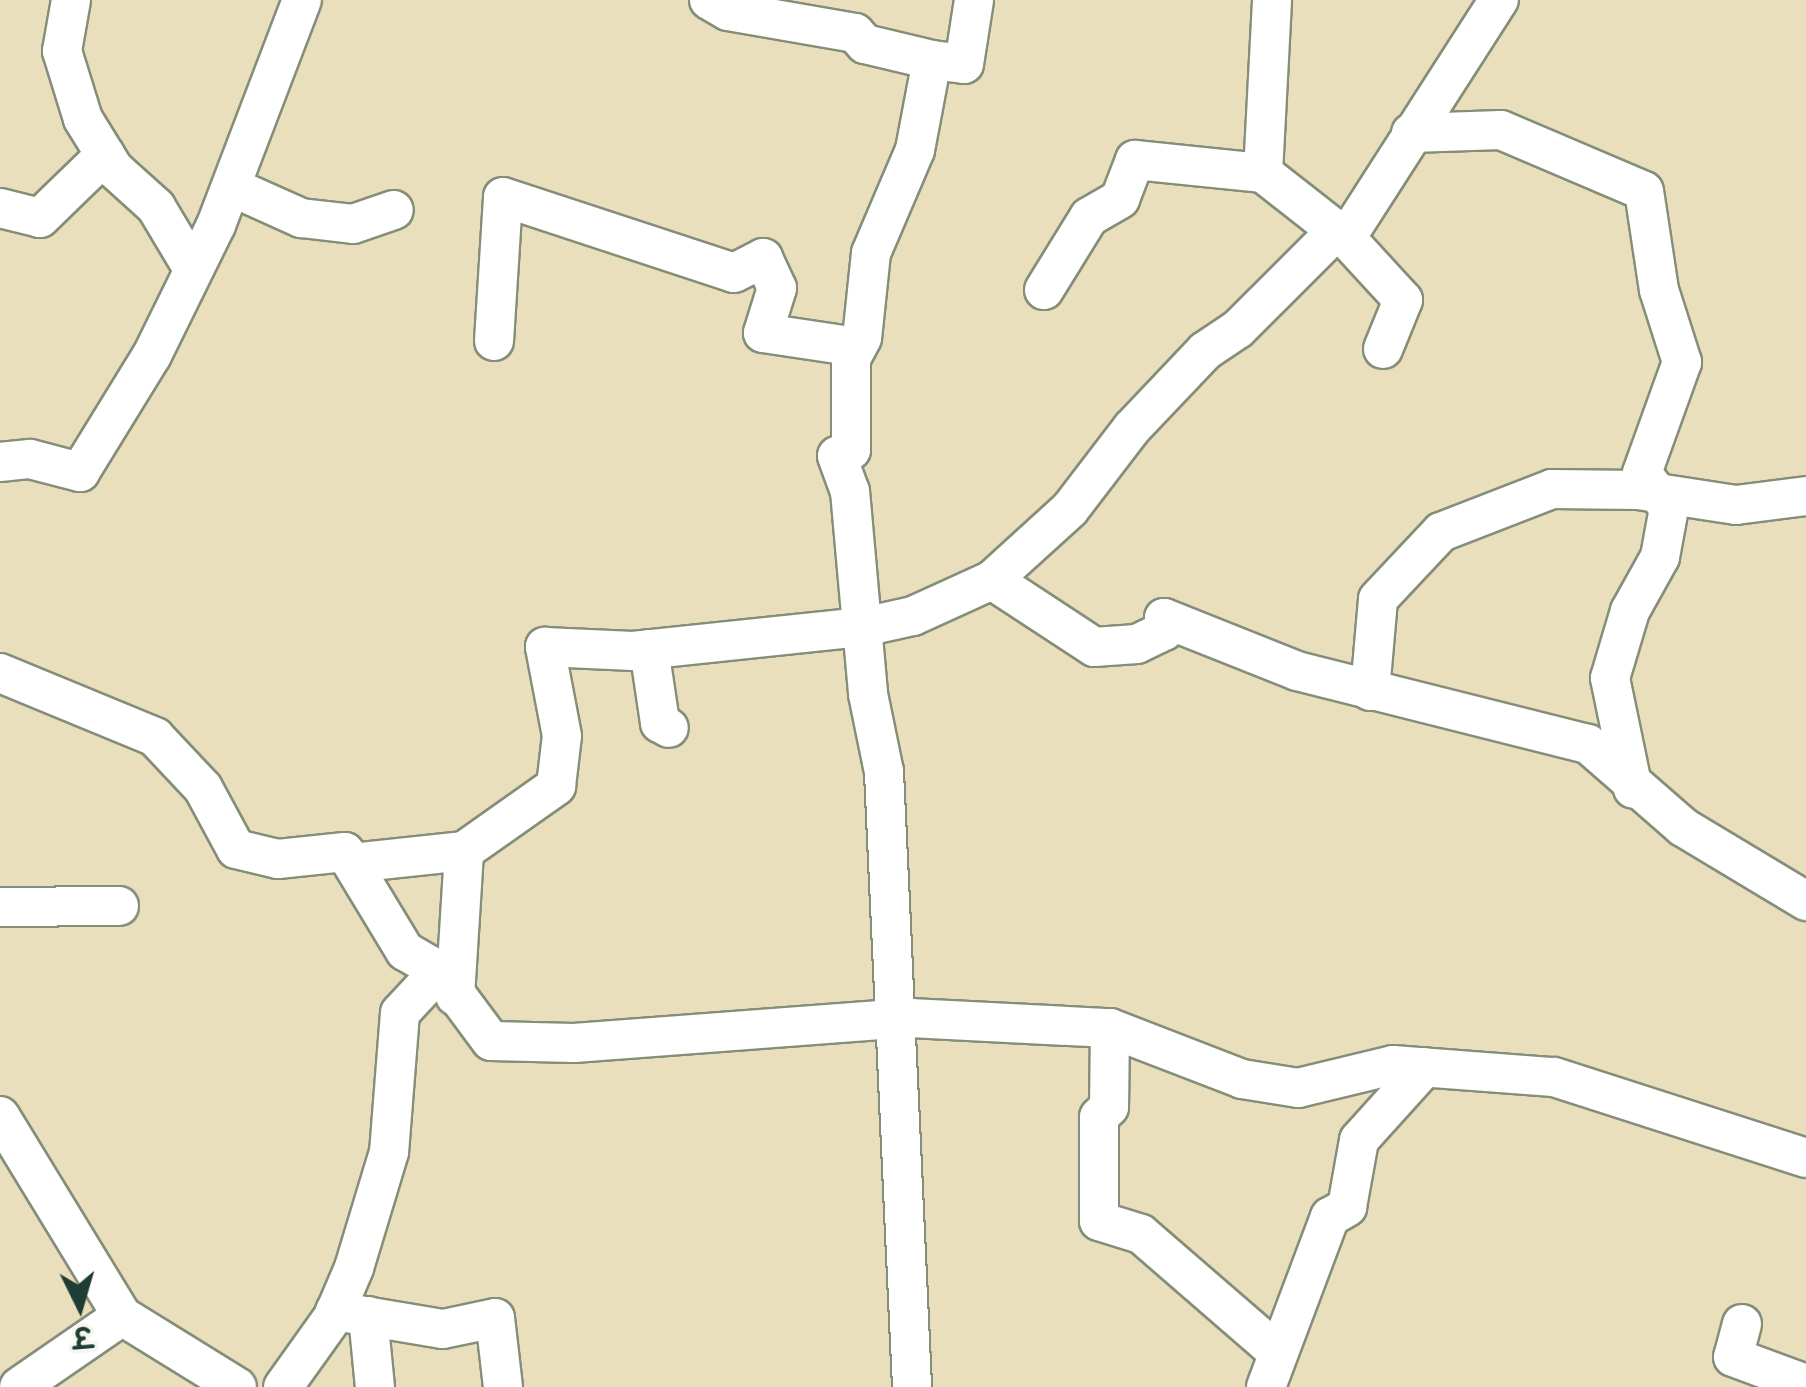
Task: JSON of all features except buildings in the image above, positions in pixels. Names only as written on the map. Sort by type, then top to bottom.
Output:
[{"type":"street","points":[[72,0],[62,52],[83,119],[105,155],[156,207],[192,270]]},
{"type":"street","points":[[0,462],[30,459],[80,472],[152,355],[232,188],[302,0]]},
{"type":"street","points":[[709,0],[728,10],[856,33],[865,44],[964,64],[974,0]]},
{"type":"street","points":[[1264,172],[1272,0]]},
{"type":"street","points":[[352,863],[418,861],[464,851],[556,786],[562,736],[544,647],[649,649],[863,627],[912,616],[992,580],[1070,509],[1132,428],[1205,351],[1238,329],[1342,234],[1499,0]]},
{"type":"street","points":[[912,1387],[884,772],[863,627],[850,491],[837,456],[852,450],[856,347],[870,253],[915,150],[932,60]]},
{"type":"street","points":[[1411,133],[1501,130],[1644,191],[1659,290],[1682,362],[1642,473],[1669,508],[1660,556],[1630,611],[1610,678],[1632,789]]},
{"type":"street","points":[[0,208],[40,218],[105,155]]},
{"type":"street","points":[[1044,290],[1089,217],[1120,199],[1135,160],[1264,172],[1342,234],[1403,300],[1382,349]]},
{"type":"street","points":[[232,188],[301,218],[353,224],[394,210]]},
{"type":"street","points":[[494,341],[503,197],[734,273],[764,258],[777,288],[764,333],[856,347]]},
{"type":"street","points":[[1370,691],[1378,599],[1441,532],[1552,489],[1656,493],[1736,504],[1806,496]]},
{"type":"street","points":[[992,580],[1094,647],[1138,644],[1164,630],[1164,618],[1297,670],[1588,744],[1632,789],[1806,901]]},
{"type":"street","points":[[649,649],[660,723],[669,728]]},
{"type":"street","points":[[0,673],[155,737],[203,788],[236,850],[278,859],[345,852],[405,951],[447,983],[492,1041],[574,1044],[953,1017],[1110,1028],[1242,1079],[1298,1088],[1393,1065],[1554,1078],[1806,1158]]},
{"type":"street","points":[[447,983],[464,851]]},
{"type":"street","points":[[0,907],[119,906]]},
{"type":"street","points":[[283,1387],[352,1313],[390,1152],[400,1013],[447,983]]},
{"type":"street","points":[[1110,1028],[1109,1108],[1099,1117],[1099,1220],[1142,1234],[1271,1369],[1330,1217],[1347,1207],[1359,1140],[1424,1066]]},
{"type":"street","points":[[0,1116],[122,1316],[237,1387]]},
{"type":"street","points":[[352,1313],[376,1387]]},
{"type":"street","points":[[352,1313],[442,1329],[495,1318],[503,1387]]},
{"type":"street","points":[[18,1387],[122,1316]]},
{"type":"street","points":[[1742,1324],[1733,1356],[1806,1384]]}]
